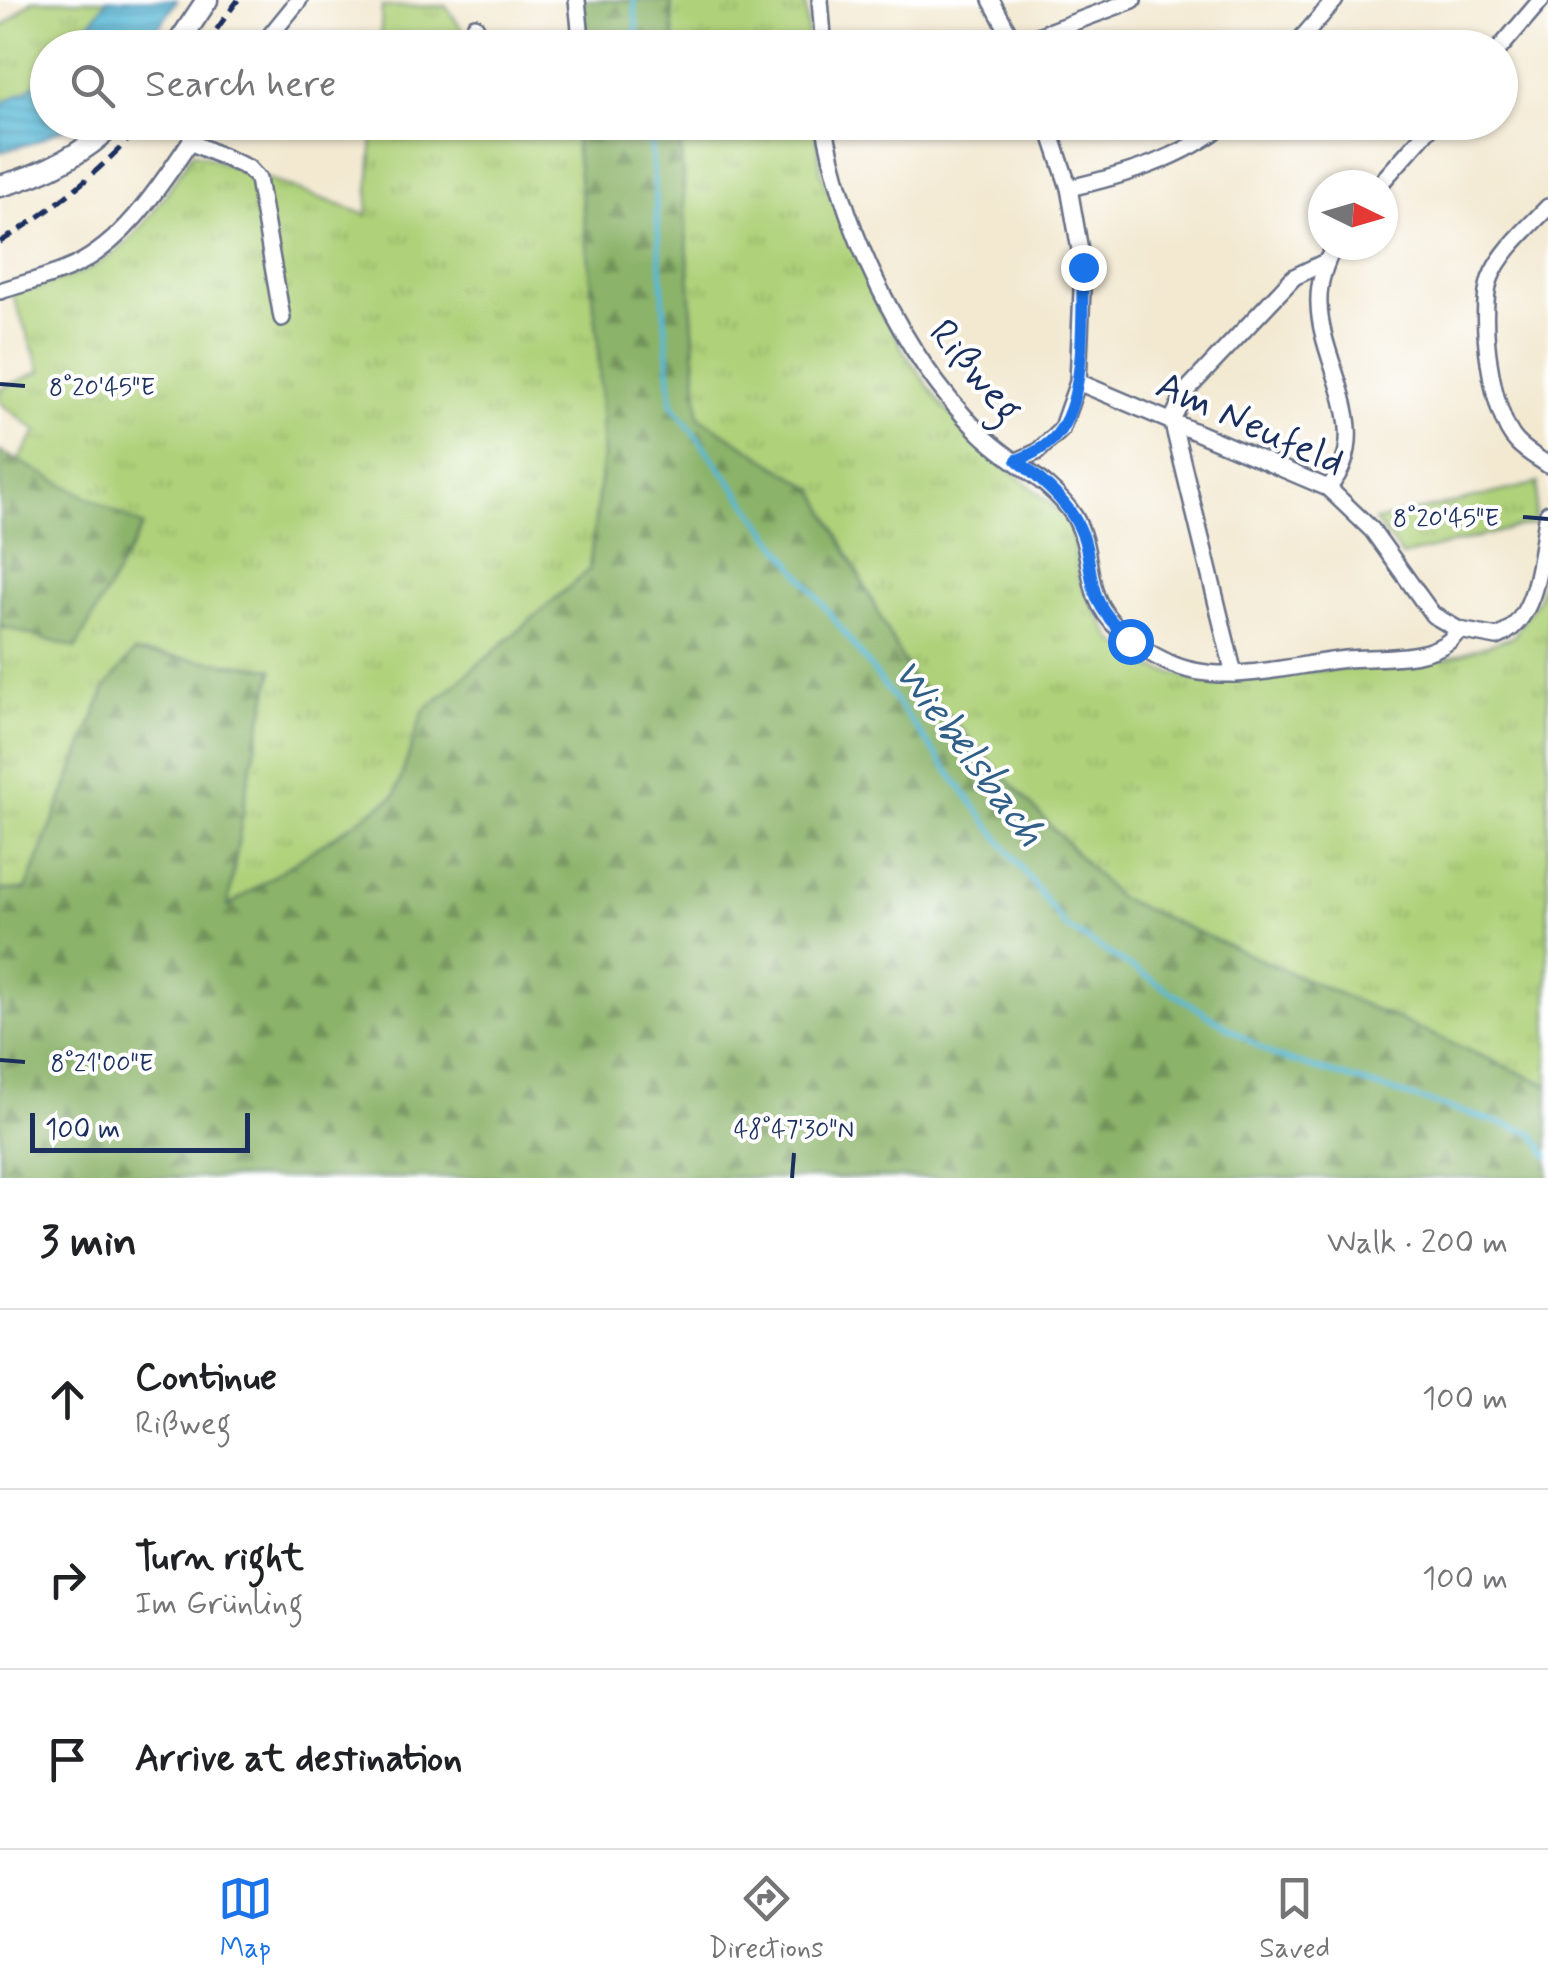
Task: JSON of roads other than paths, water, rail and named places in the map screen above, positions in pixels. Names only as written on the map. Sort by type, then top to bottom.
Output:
[{"type":"street","points":[[187,30],[207,0]]},
{"type":"street","points":[[275,30],[299,0]]},
{"type":"street","points":[[577,0],[580,30]]},
{"type":"street","points":[[820,0],[822,30]]},
{"type":"street","points":[[991,0],[1008,30]]},
{"type":"street","points":[[1057,30],[1132,0]]},
{"type":"street","points":[[1310,30],[1336,0]]},
{"type":"street","points":[[1515,30],[1541,0]]},
{"type":"street","points":[[475,26],[478,30]]},
{"type":"street","points":[[0,186],[55,167],[98,140]]},
{"type":"street","name":"Rißweg","points":[[827,140],[842,192],[879,286],[907,340],[980,434],[1054,492],[1074,517],[1084,538],[1096,598],[1130,641],[1188,671],[1234,674],[1418,654],[1451,642],[1458,630]]},
{"type":"street","points":[[1017,460],[1037,452],[1061,430],[1078,382],[1083,267],[1069,188],[1052,140]]},
{"type":"street","points":[[1069,188],[1138,169],[1200,140]]},
{"type":"street","points":[[1392,170],[1419,140]]},
{"type":"street","points":[[0,291],[74,266],[106,246],[130,222],[190,142],[248,168],[258,179],[282,318]]},
{"type":"street","points":[[1548,207],[1498,264],[1490,278],[1484,316],[1487,359],[1508,428],[1516,442],[1548,465]]},
{"type":"street","points":[[1234,674],[1172,420],[1186,392],[1294,277],[1325,262]]},
{"type":"street","points":[[1325,262],[1318,306],[1345,410],[1349,451],[1345,466],[1328,488]]},
{"type":"street","name":"Am Neufeld","points":[[1078,382],[1328,488],[1372,530],[1433,615],[1458,630]]},
{"type":"street","points":[[1458,630],[1497,637],[1515,626],[1530,600],[1548,512]]},
{"type":"water","points":[[107,0],[177,0],[157,30],[85,30]]},
{"type":"water","points":[[28,90],[30,140],[39,140],[0,152],[0,104]]},
{"type":"waterway","name":"Wiebelsbach","points":[[634,0],[636,30]]},
{"type":"waterway","name":"Wiebelsbach","points":[[650,140],[672,404],[1065,926],[1274,1056],[1533,1133],[1548,1156]]},
{"type":"railway","points":[[216,30],[238,0]]},
{"type":"railway","points":[[0,242],[77,188],[128,140]]}]
